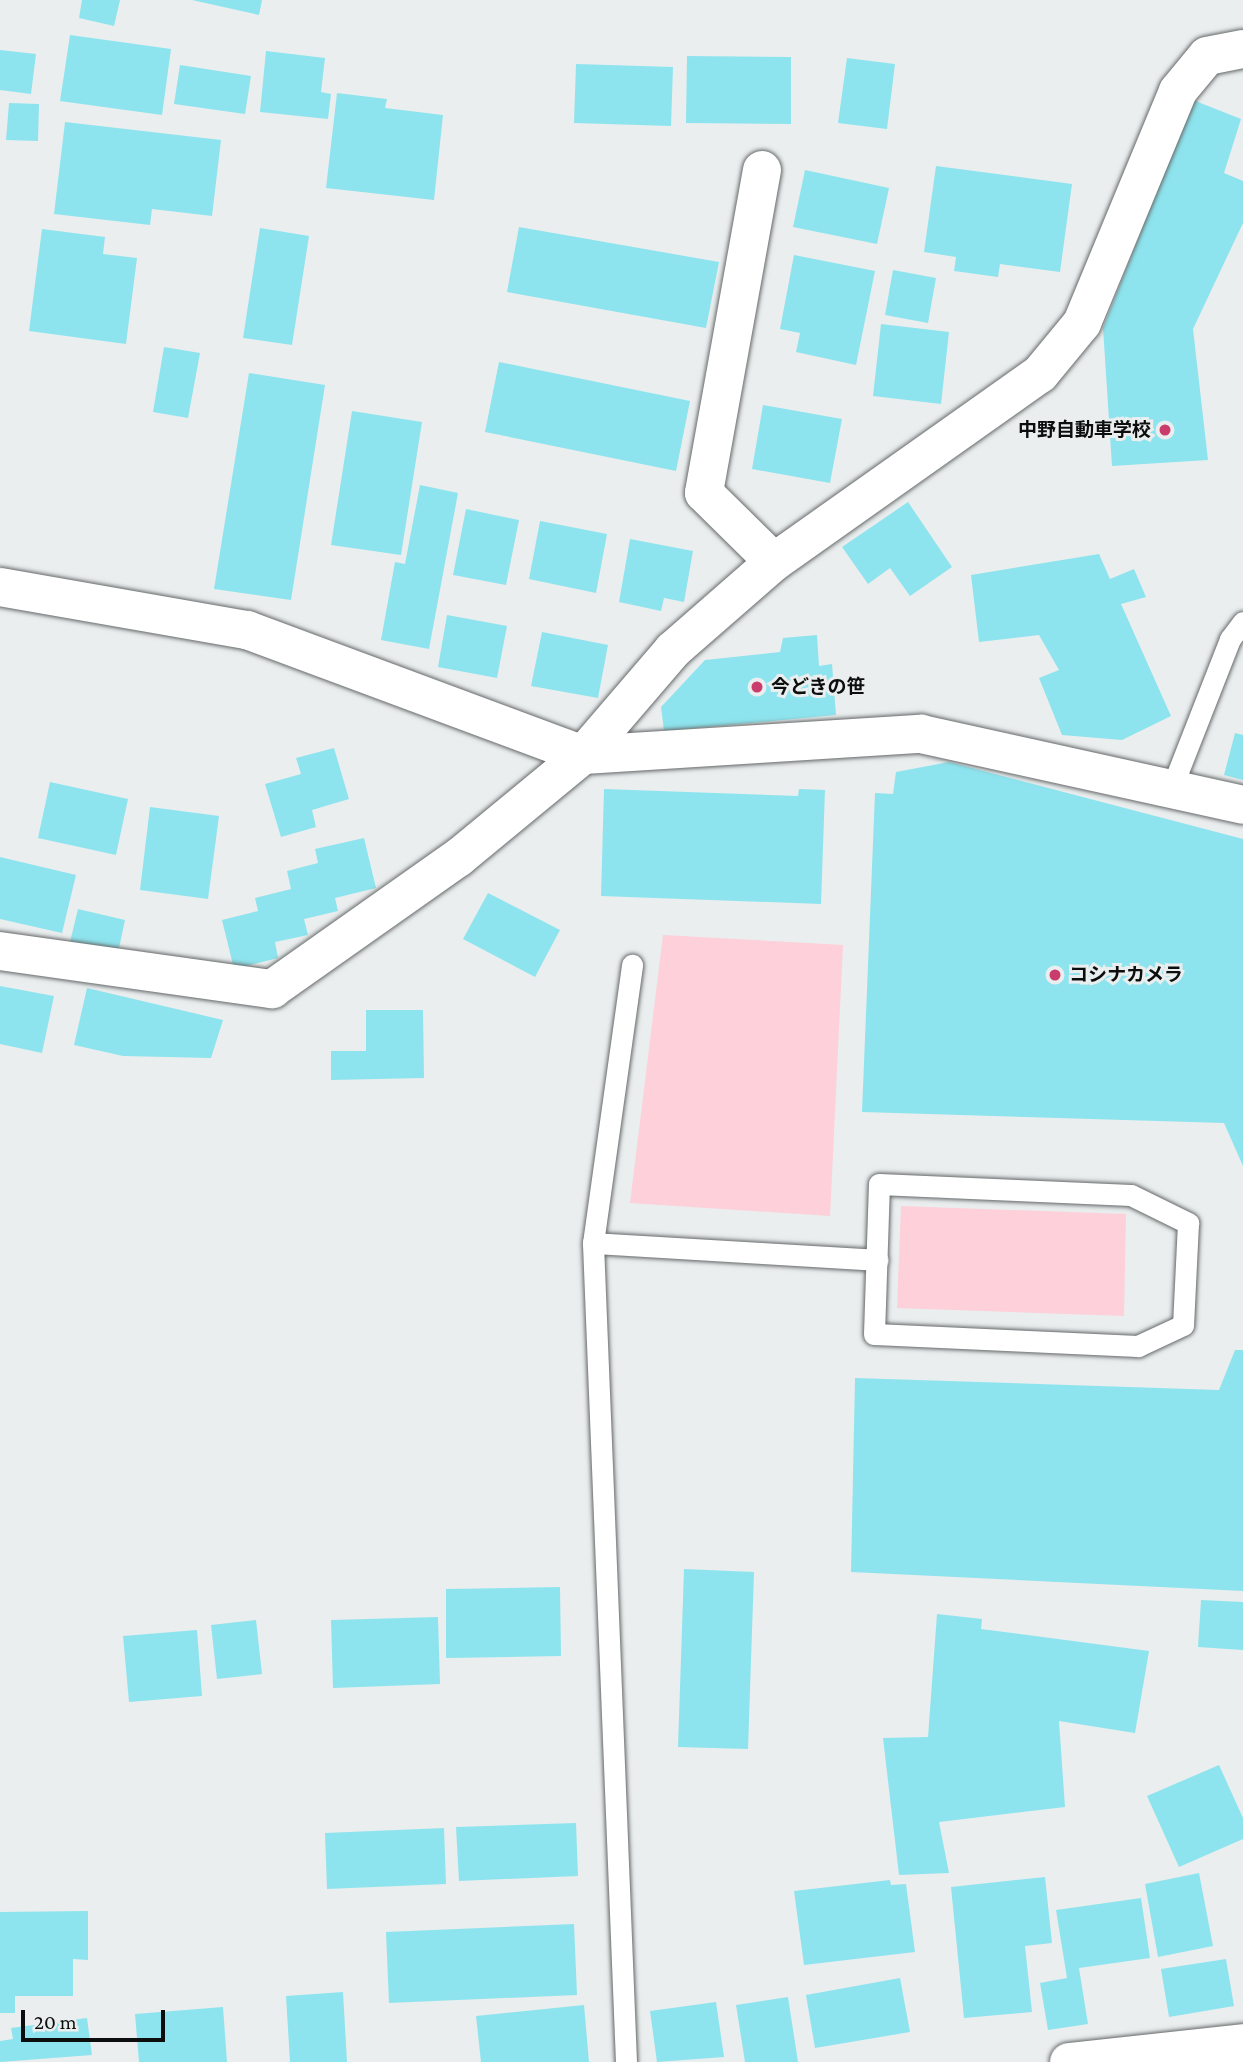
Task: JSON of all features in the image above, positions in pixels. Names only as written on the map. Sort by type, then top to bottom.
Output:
[{"type":"street","points":[[0,951],[272,989],[458,858],[583,755],[673,650],[774,562],[1040,374],[1082,323],[1178,91],[1207,56],[1243,49]]},
{"type":"street","points":[[762,170],[704,493],[774,562]]},
{"type":"street","points":[[0,587],[247,630],[583,755],[922,734],[1172,787],[1243,805]]},
{"type":"street","points":[[1069,2062],[1243,2043]]},
{"type":"lane","points":[[1172,787],[1230,639],[1243,622]]},
{"type":"lane","points":[[626,2062],[593,1243],[632,965]]},
{"type":"lane","points":[[879,1184],[1131,1195],[1188,1223],[1183,1325],[1138,1346],[874,1334],[877,1260],[879,1184]]},
{"type":"lane","points":[[593,1243],[877,1260]]},
{"type":"shaded area","points":[[663,935],[843,945],[830,1216],[630,1203]]},
{"type":"shaded area","points":[[901,1206],[1126,1214],[1124,1316],[897,1308]]},
{"type":"building","points":[[82,0],[120,0],[114,26],[79,18]]},
{"type":"building","points":[[192,0],[262,0],[259,15]]},
{"type":"building","points":[[70,35],[171,49],[162,115],[60,101]]},
{"type":"building","points":[[0,50],[36,54],[31,94],[0,90]]},
{"type":"building","points":[[266,51],[325,58],[321,92],[331,94],[328,119],[260,112]]},
{"type":"building","points":[[687,56],[791,57],[791,124],[686,123]]},
{"type":"building","points":[[847,58],[895,64],[887,129],[838,123]]},
{"type":"building","points":[[576,64],[673,67],[671,126],[574,123]]},
{"type":"building","points":[[180,65],[251,76],[245,114],[174,104]]},
{"type":"building","points":[[337,93],[387,99],[385,108],[443,115],[434,200],[326,188]]},
{"type":"building","points":[[1193,100],[1241,119],[1224,173],[1243,181],[1243,223],[1193,329],[1208,460],[1112,466],[1103,328]]},
{"type":"building","points":[[9,103],[39,104],[38,141],[6,140]]},
{"type":"building","points":[[65,122],[221,140],[212,216],[152,209],[150,225],[54,214]]},
{"type":"building","points":[[936,166],[1072,184],[1060,272],[1000,264],[998,277],[954,271],[956,257],[924,252]]},
{"type":"building","points":[[805,170],[889,188],[877,244],[793,227]]},
{"type":"building","points":[[519,227],[719,262],[706,328],[507,292]]},
{"type":"building","points":[[260,228],[309,236],[292,345],[243,338]]},
{"type":"building","points":[[42,229],[105,237],[103,254],[137,258],[126,344],[29,331]]},
{"type":"building","points":[[794,255],[875,271],[856,365],[796,352],[800,333],[780,329]]},
{"type":"building","points":[[893,270],[936,278],[928,323],[885,315]]},
{"type":"building","points":[[881,324],[949,332],[941,404],[873,396]]},
{"type":"building","points":[[164,347],[200,353],[188,418],[153,412]]},
{"type":"building","points":[[499,362],[690,401],[676,471],[485,432]]},
{"type":"building","points":[[249,373],[325,385],[291,600],[214,589]]},
{"type":"building","points":[[763,405],[842,419],[830,483],[752,469]]},
{"type":"building","points":[[352,411],[422,422],[401,555],[331,545]]},
{"type":"building","points":[[420,485],[458,493],[429,649],[381,640],[395,562],[405,564]]},
{"type":"building","points":[[908,502],[952,567],[910,596],[890,568],[868,584],[842,547]]},
{"type":"building","points":[[466,509],[519,520],[506,585],[453,575]]},
{"type":"building","points":[[540,521],[607,534],[596,593],[529,579]]},
{"type":"building","points":[[630,539],[693,551],[684,602],[664,598],[661,611],[619,602]]},
{"type":"building","points":[[1099,554],[1110,579],[1134,569],[1146,597],[1121,604],[1171,716],[1122,740],[1062,735],[1039,678],[1059,670],[1039,635],[979,642],[971,575]]},
{"type":"building","points":[[447,615],[507,626],[497,678],[438,667]]},
{"type":"building","points":[[542,632],[608,645],[598,698],[531,686]]},
{"type":"building","name":"今どきの笹","points":[[817,635],[819,666],[832,664],[836,715],[664,731],[661,707],[705,660],[780,652],[783,638]]},
{"type":"building","points":[[1235,733],[1243,735],[1243,780],[1224,775]]},
{"type":"building","points":[[334,748],[349,799],[312,810],[316,827],[281,837],[265,784],[301,774],[296,758]]},
{"type":"building","name":"コシナカメラ","points":[[949,762],[1243,839],[1243,1166],[1224,1123],[862,1112],[875,793],[893,794],[896,772]]},
{"type":"building","points":[[50,782],[128,799],[116,855],[38,838]]},
{"type":"building","points":[[604,789],[798,796],[799,789],[825,790],[821,904],[601,896]]},
{"type":"building","points":[[150,807],[219,816],[208,899],[140,890]]},
{"type":"building","points":[[364,838],[376,888],[335,898],[338,911],[304,919],[308,935],[275,942],[278,958],[234,969],[222,920],[258,911],[255,898],[291,889],[287,871],[318,863],[315,849]]},
{"type":"building","points":[[0,857],[76,875],[62,933],[0,919]]},
{"type":"building","points":[[488,893],[560,930],[535,977],[463,939]]},
{"type":"building","points":[[78,909],[125,920],[118,953],[70,942]]},
{"type":"building","points":[[0,986],[54,996],[42,1053],[0,1044]]},
{"type":"building","points":[[87,988],[223,1020],[211,1058],[123,1056],[74,1045]]},
{"type":"building","points":[[366,1010],[423,1010],[424,1078],[331,1080],[331,1051],[366,1051]]},
{"type":"building","points":[[1235,1350],[1243,1350],[1243,1591],[851,1572],[855,1378],[1219,1390]]},
{"type":"building","points":[[684,1569],[754,1572],[748,1749],[678,1747]]},
{"type":"building","points":[[560,1587],[561,1656],[446,1658],[446,1589]]},
{"type":"building","points":[[1201,1600],[1243,1602],[1243,1650],[1198,1647]]},
{"type":"building","points":[[937,1614],[982,1619],[981,1629],[1149,1651],[1135,1733],[1059,1721],[1065,1807],[939,1822],[949,1873],[899,1875],[883,1738],[928,1737]]},
{"type":"building","points":[[438,1617],[440,1684],[333,1688],[331,1620]]},
{"type":"building","points":[[256,1620],[262,1674],[217,1679],[211,1625]]},
{"type":"building","points":[[197,1630],[202,1696],[129,1702],[123,1636]]},
{"type":"building","points":[[1219,1765],[1243,1818],[1243,1839],[1179,1867],[1147,1796]]},
{"type":"building","points":[[576,1823],[578,1876],[459,1881],[456,1827]]},
{"type":"building","points":[[444,1828],[446,1884],[327,1889],[325,1833]]},
{"type":"building","points":[[1199,1873],[1213,1946],[1158,1957],[1145,1884]]},
{"type":"building","points":[[1045,1877],[1052,1943],[1025,1946],[1032,2012],[964,2018],[951,1887]]},
{"type":"building","points":[[890,1880],[891,1885],[906,1884],[915,1952],[804,1965],[794,1891]]},
{"type":"building","points":[[1141,1898],[1150,1958],[1079,1968],[1088,2024],[1048,2030],[1040,1983],[1067,1978],[1056,1910]]},
{"type":"building","points":[[88,1911],[88,1960],[73,1959],[73,1996],[15,1996],[15,2013],[0,2013],[0,1912]]},
{"type":"building","points":[[574,1924],[577,1995],[389,2003],[386,1932]]},
{"type":"building","points":[[1226,1959],[1234,2006],[1169,2017],[1161,1969]]},
{"type":"building","points":[[900,1978],[910,2032],[815,2048],[806,1995]]},
{"type":"building","points":[[343,1992],[347,2062],[290,2062],[286,1996]]},
{"type":"building","points":[[788,1997],[798,2062],[745,2062],[736,2005]]},
{"type":"building","points":[[716,2002],[724,2057],[657,2062],[650,2011]]},
{"type":"building","points":[[584,2005],[589,2062],[481,2062],[476,2016]]},
{"type":"building","points":[[223,2007],[227,2062],[139,2062],[135,2014]]},
{"type":"building","points":[[87,2018],[92,2055],[0,2062],[0,2041],[13,2039],[11,2028]]},
{"type":"place","name":"中野自動車学校","points":[[1165,430]]},
{"type":"place","name":"今どきの笹","points":[[757,687]]},
{"type":"place","name":"コシナカメラ","points":[[1055,975]]}]
